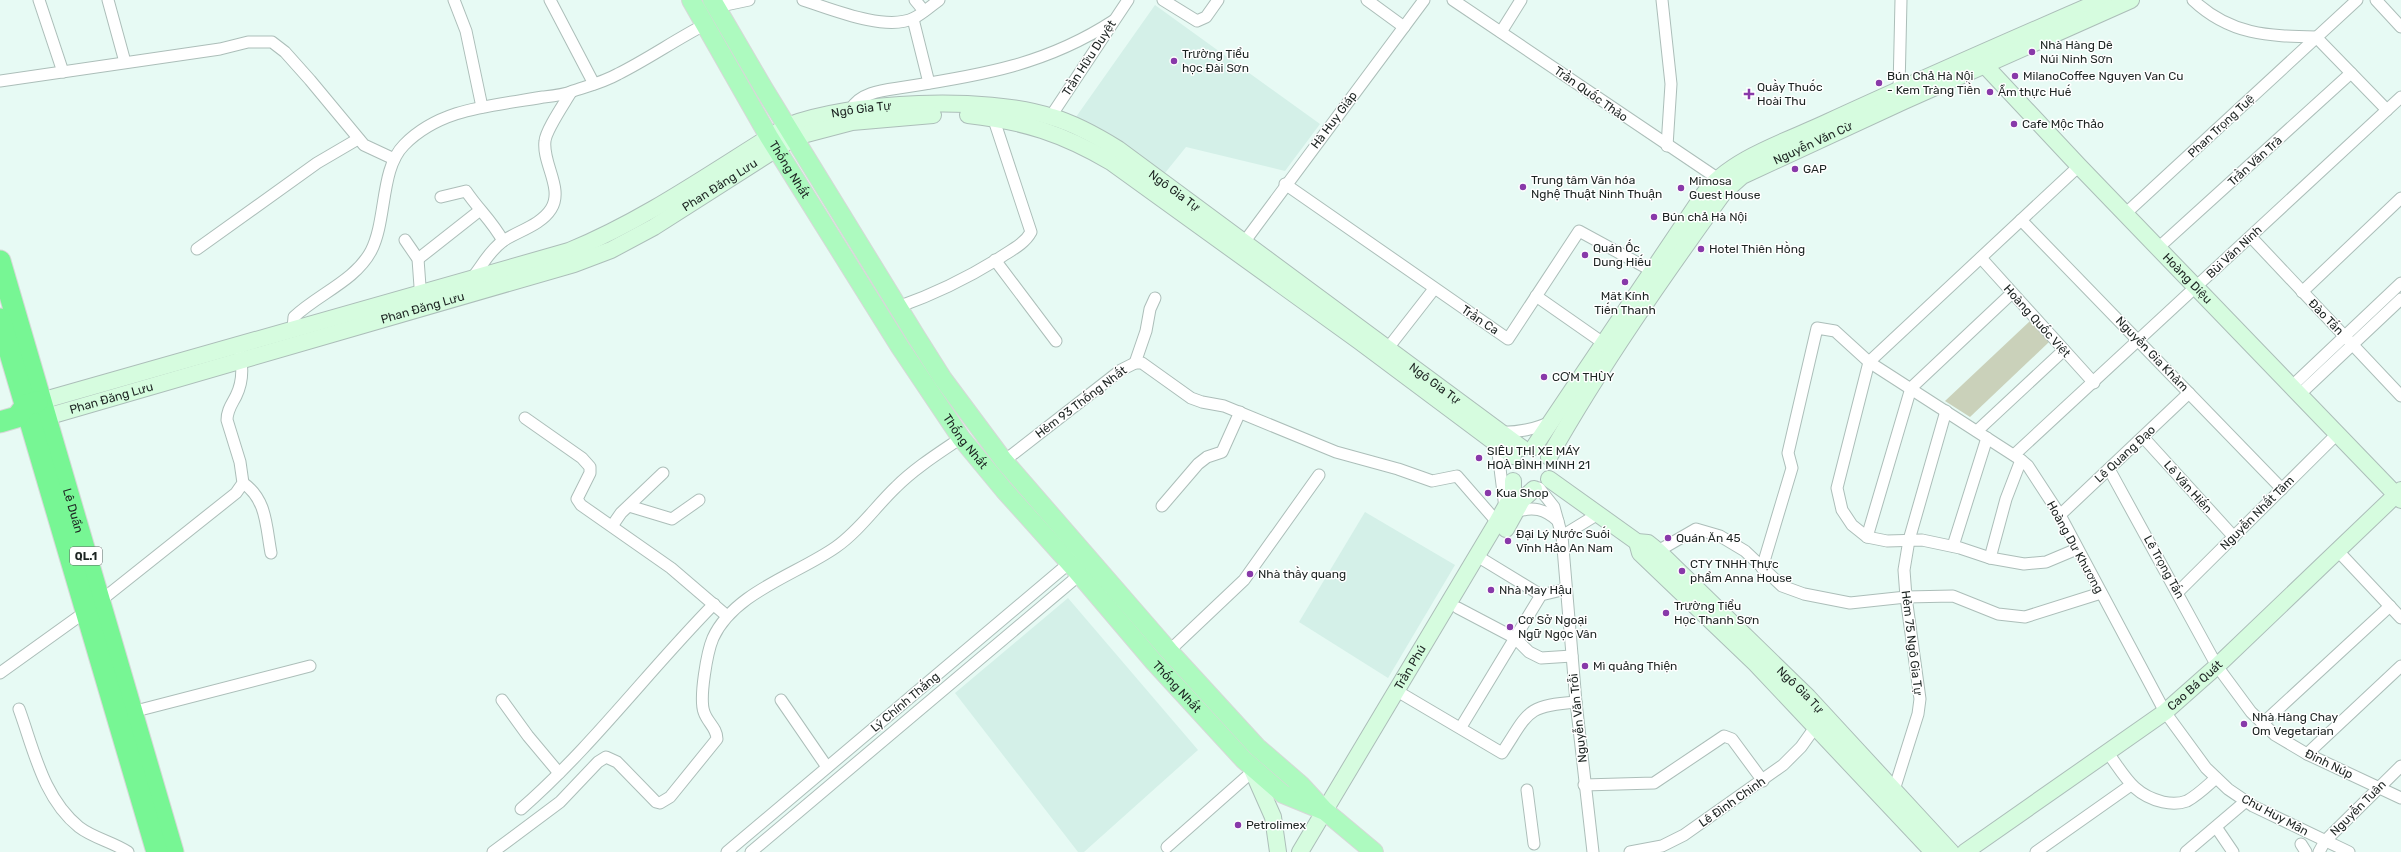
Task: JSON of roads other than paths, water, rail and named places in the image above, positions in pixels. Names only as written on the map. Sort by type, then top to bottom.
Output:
[{"type":"highway","name":"Lê Duẩn","points":[[0,261],[27,414]]},
{"type":"highway","name":"Lê Duẩn","points":[[0,319],[27,414],[92,607],[132,712],[173,852]]},
{"type":"highway","name":"Lê Duẩn","points":[[92,607],[157,852]]},
{"type":"main road","name":"Thống Nhất","points":[[691,0],[773,142],[900,347],[961,438],[988,472],[1169,651],[1257,748],[1301,785],[1328,814],[1374,852]]},
{"type":"main road","name":"Nguyễn Văn Cừ","points":[[1981,61],[2103,0]]},
{"type":"main road","name":"Nguyễn Văn Cừ","points":[[1523,451],[1552,420],[1609,347],[1658,274],[1704,194],[1723,182],[1749,159],[1981,61],[2131,0]]},
{"type":"main road","name":"Thống Nhất","points":[[714,3],[791,132],[943,379],[1154,662],[1249,765],[1283,794],[1328,814]]},
{"type":"main road","name":"Hoàng Diệu","points":[[1981,61],[2079,166],[2295,391],[2399,495]]},
{"type":"main road","name":"Ngô Gia Tự","points":[[773,142],[791,132],[810,117],[851,109],[907,105],[971,104],[1000,107],[1047,122],[1093,152],[1157,186],[1385,353],[1498,438],[1523,451]]},
{"type":"main road","name":"Ngô Gia Tự","points":[[791,132],[828,128],[881,118],[966,114],[993,118],[1047,122]]},
{"type":"main road","name":"Phan Đăng Lưu","points":[[27,414],[241,361],[421,301],[472,278],[569,251],[604,236],[644,216],[773,142]]},
{"type":"main road","name":"Phan Đăng Lưu","points":[[27,414],[238,345],[293,329],[421,301],[574,264],[611,250],[654,227],[773,142]]},
{"type":"main road","points":[[900,347],[917,338]]},
{"type":"main road","name":"Nguyễn Văn Cừ","points":[[1549,457],[1609,347]]},
{"type":"main road","points":[[1541,449],[1549,457],[1552,468],[1541,485],[1523,488],[1513,481],[1509,469],[1523,451],[1541,449]]},
{"type":"main road","points":[[988,472],[1004,461]]},
{"type":"main road","name":"Trần Phú","points":[[1300,852],[1328,814],[1482,559],[1510,510],[1513,481]]},
{"type":"main road","name":"Ngô Gia Tự","points":[[1541,485],[1598,514],[1637,542],[1648,543],[1821,721],[1892,798],[1951,852]]},
{"type":"main road","name":"Trần Phú","points":[[1401,693],[1458,608],[1482,559],[1497,522],[1541,485]]},
{"type":"main road","name":"Cao Bá Quát","points":[[1965,852],[2165,712],[2217,666],[2399,495]]},
{"type":"main road","name":"Ngô Gia Tự","points":[[1637,542],[1640,553],[1756,664],[1821,721]]},
{"type":"main road","points":[[1154,662],[1169,651]]},
{"type":"main road","points":[[1257,748],[1249,765],[1273,817],[1278,852]]},
{"type":"main road","name":"Ngô Gia Tự","points":[[1892,798],[1933,852]]},
{"type":"main road","name":"Trần Phú","points":[[1310,852],[1328,814]]},
{"type":"street","points":[[39,0],[63,72]]},
{"type":"street","points":[[108,0],[125,62]]},
{"type":"street","points":[[454,0],[468,39],[482,107]]},
{"type":"street","points":[[550,0],[594,84]]},
{"type":"street","points":[[714,3],[750,0]]},
{"type":"street","points":[[803,0],[876,22],[913,19],[939,0]]},
{"type":"street","points":[[915,0],[924,11]]},
{"type":"street","name":"Trần Hữu Duyệt","points":[[1047,122],[1128,0]]},
{"type":"street","points":[[1163,0],[1197,21],[1206,17],[1218,0]]},
{"type":"street","points":[[1367,0],[1404,27]]},
{"type":"street","name":"Hà Huy Giáp","points":[[1240,247],[1285,184],[1424,0]]},
{"type":"street","name":"Trần Quốc Thảo","points":[[1453,0],[1667,146],[1723,182]]},
{"type":"street","points":[[1501,32],[1521,0]]},
{"type":"street","points":[[1662,0],[1671,84],[1667,146]]},
{"type":"street","points":[[1901,0],[1902,95]]},
{"type":"street","points":[[2193,0],[2206,12],[2236,28],[2269,36],[2316,37],[2388,110]]},
{"type":"street","name":"Phan Trọng Tuệ","points":[[2125,214],[2357,0]]},
{"type":"street","points":[[2376,0],[2401,27]]},
{"type":"street","points":[[913,19],[929,83]]},
{"type":"street","points":[[851,109],[854,103],[869,94],[967,78],[1044,57],[1077,42],[1114,21]]},
{"type":"street","points":[[293,329],[294,316],[308,303],[345,280],[363,264],[372,250],[380,227],[394,159],[403,146],[435,122],[482,107],[571,92],[594,84],[617,75],[704,24]]},
{"type":"street","points":[[0,81],[220,49],[248,42],[272,42],[285,52],[310,80],[358,139],[372,150],[394,159]]},
{"type":"street","name":"Trần Văn Trà","points":[[2158,248],[2351,73]]},
{"type":"street","points":[[472,278],[483,259],[503,241],[542,218],[553,206],[554,188],[546,156],[545,141],[547,132],[571,92]]},
{"type":"street","name":"Bùi Văn Ninh","points":[[2018,457],[2094,383],[2401,98]]},
{"type":"street","points":[[898,307],[933,295],[959,283],[1028,238],[1031,232],[993,118]]},
{"type":"street","points":[[197,249],[317,163],[358,139]]},
{"type":"street","points":[[2077,549],[2046,562],[2024,564],[1990,558],[1953,546],[1922,540],[1887,541],[1867,537],[1852,524],[1842,510],[1838,488],[1869,362],[2079,166]]},
{"type":"street","name":"Trần Ca","points":[[1285,184],[1508,339],[1579,230],[1658,274]]},
{"type":"street","points":[[441,197],[466,191],[479,211],[496,228],[503,241]]},
{"type":"street","points":[[2302,292],[2401,198]]},
{"type":"street","points":[[418,259],[479,211]]},
{"type":"street","name":"Nguyễn Gia Khảm","points":[[2022,220],[2282,489]]},
{"type":"street","name":"Đào Tấn","points":[[2250,237],[2348,341],[2399,391]]},
{"type":"street","points":[[405,240],[418,259],[421,301]]},
{"type":"street","name":"Hoàng Quốc Việt","points":[[1981,258],[2094,383]]},
{"type":"street","points":[[995,260],[1056,341]]},
{"type":"street","points":[[2295,391],[2348,341],[2401,283]]},
{"type":"street","points":[[1385,353],[1434,289]]},
{"type":"street","points":[[1867,537],[1912,388],[2012,293]]},
{"type":"street","points":[[1536,296],[1609,347]]},
{"type":"street","points":[[1135,363],[1146,331],[1150,309],[1155,298]]},
{"type":"street","points":[[2348,341],[2401,299]]},
{"type":"street","name":"Hoàng Dư Khương","points":[[1762,568],[1792,468],[1788,453],[1816,328],[1835,331],[1869,362],[2018,457],[2060,515],[2165,712]]},
{"type":"street","points":[[0,673],[92,607],[236,493],[243,483],[240,462],[227,414],[237,395],[242,377],[238,345]]},
{"type":"street","points":[[1977,431],[2064,350]]},
{"type":"street","name":"Hẻm 93 Thống Nhất","points":[[1004,461],[1121,370],[1135,363],[1142,363],[1191,398],[1202,402],[1224,406],[1336,452],[1398,469],[1425,480],[1437,481],[1457,476],[1497,522]]},
{"type":"street","name":"Lê Quang Đạo","points":[[2060,515],[2189,393]]},
{"type":"street","name":"Hẻm 75 Ngô Gia Tự","points":[[1892,798],[1918,714],[1920,699],[1906,597],[1904,570],[1909,540],[1946,411]]},
{"type":"street","points":[[1162,506],[1198,464],[1207,457],[1222,452],[1240,412]]},
{"type":"street","points":[[525,418],[588,464],[591,470],[577,499],[578,502],[671,568],[727,616]]},
{"type":"street","points":[[1552,420],[1545,425],[1511,432],[1498,438],[1510,510],[1536,508],[1547,511],[1560,522]]},
{"type":"street","name":"Nguyễn Nhất Tâm","points":[[2178,592],[2337,434]]},
{"type":"street","name":"Lê Văn Hiến","points":[[2143,437],[2234,537]]},
{"type":"street","points":[[493,852],[560,802],[598,762],[606,757],[617,762],[656,802],[660,803],[670,797],[717,739],[717,734],[705,717],[702,700],[709,653],[713,638],[727,616],[778,579],[836,547],[906,477],[961,438]]},
{"type":"street","points":[[1953,546],[1987,438]]},
{"type":"street","points":[[1990,558],[2018,457]]},
{"type":"street","name":"Lê Trọng Tấn","points":[[2109,469],[2178,592],[2217,666]]},
{"type":"street","points":[[612,526],[628,506],[663,473]]},
{"type":"street","points":[[1169,651],[1244,580],[1319,475]]},
{"type":"street","points":[[243,483],[250,488],[262,503],[271,553]]},
{"type":"street","name":"Nguyễn Văn Trỗi","points":[[1541,485],[1551,501],[1560,522],[1562,536],[1584,785],[1593,852]]},
{"type":"street","points":[[628,506],[672,519],[699,500]]},
{"type":"street","points":[[1562,536],[1598,514]]},
{"type":"street","points":[[1658,552],[1696,529],[1720,536],[1745,551],[1782,586],[1804,594],[1850,603],[1906,597],[1954,596],[1998,614],[2025,617],[2101,593]]},
{"type":"street","points":[[2338,551],[2401,618]]},
{"type":"street","points":[[1482,559],[1541,595],[1566,589]]},
{"type":"street","name":"Lý Chính Thắng","points":[[727,852],[919,690],[1081,563]]},
{"type":"street","name":"Lý Chính Thắng","points":[[751,852],[929,702],[1081,563]]},
{"type":"street","points":[[1461,727],[1541,595]]},
{"type":"street","points":[[521,809],[559,773],[653,673],[684,635],[714,604]]},
{"type":"street","points":[[2262,724],[2390,606]]},
{"type":"street","points":[[1458,608],[1515,638],[1528,652],[1541,658],[1572,656]]},
{"type":"street","points":[[132,712],[310,666]]},
{"type":"street","name":"Đinh Núp","points":[[2217,666],[2251,712],[2262,724],[2307,754],[2401,798]]},
{"type":"street","points":[[2307,754],[2401,666]]},
{"type":"street","points":[[919,690],[929,702]]},
{"type":"street","points":[[1401,693],[1461,727],[1502,753],[1526,717],[1535,709],[1547,704],[1576,702]]},
{"type":"street","points":[[502,700],[528,736],[559,773]]},
{"type":"street","points":[[781,700],[827,768]]},
{"type":"street","points":[[20,709],[49,792],[62,812],[80,827],[128,852]]},
{"type":"street","name":"Chu Huy Mân","points":[[2165,712],[2206,768],[2216,778],[2246,800],[2349,852]]},
{"type":"street","name":"Lê Đình Chinh","points":[[1630,852],[1662,846],[1684,835],[1763,781],[1791,758],[1821,721]]},
{"type":"street","points":[[1584,785],[1654,783],[1724,736],[1732,739],[1763,781]]},
{"type":"street","points":[[2108,753],[2131,785],[2144,796],[2178,804],[2197,794],[2216,778]]},
{"type":"street","points":[[1167,847],[1249,765]]},
{"type":"street","name":"Nguyễn Tuân","points":[[2319,852],[2325,841],[2401,766]]},
{"type":"street","points":[[2036,852],[2131,785]]},
{"type":"street","points":[[1527,790],[1534,844]]},
{"type":"street","points":[[2186,852],[2246,800]]},
{"type":"street","points":[[2216,827],[2233,852]]},
{"type":"place","name":"Nhà Hàng Dê Núi Ninh Sơn","points":[[2032,52]]},
{"type":"place","name":"Trường Tiểu học Đài Sơn","points":[[1174,61]]},
{"type":"place","name":"MilanoCoffee Nguyen Van Cu","points":[[2015,76]]},
{"type":"place","name":"Bún Chả Hà Nội - Kem Tràng Tiền","points":[[1879,83]]},
{"type":"place","name":"Ẩm thực Huế","points":[[1990,92]]},
{"type":"place","name":"Quầy Thuốc Hoài Thu","points":[[1749,94]]},
{"type":"place","name":"Cafe Mộc Thảo","points":[[2014,124]]},
{"type":"place","name":"GAP","points":[[1795,169]]},
{"type":"place","name":"Trung tâm Văn hóa Nghệ Thuật Ninh Thuận","points":[[1523,187]]},
{"type":"place","name":"Mimosa Guest House","points":[[1681,188]]},
{"type":"place","name":"Bún chả Hà Nội","points":[[1654,217]]},
{"type":"place","name":"Hotel Thiên Hồng","points":[[1701,249]]},
{"type":"place","name":"Quán Ốc Dung Hiếu","points":[[1585,255]]},
{"type":"place","name":"Măt Kính Tiến Thanh","points":[[1625,282]]},
{"type":"place","name":"CƠM THÙY","points":[[1544,377]]},
{"type":"place","name":"SIÊU THỊ XE MÁY HOÀ BÌNH MINH 21","points":[[1479,458]]},
{"type":"place","name":"Kua Shop","points":[[1488,493]]},
{"type":"place","name":"Quán Ăn 45","points":[[1668,538]]},
{"type":"place","name":"Đại Lý Nước Suối Vĩnh Hảo An Nam","points":[[1508,541]]},
{"type":"place","name":"CTY TNHH Thực phẩm Anna House","points":[[1682,571]]},
{"type":"place","name":"Nhà thầy quang","points":[[1250,574]]},
{"type":"place","name":"Nhà May Hậu","points":[[1491,590]]},
{"type":"place","name":"Trường Tiểu Học Thanh Sơn","points":[[1666,613]]},
{"type":"place","name":"Cơ Sở Ngoại Ngữ Ngọc Vân","points":[[1510,627]]},
{"type":"place","name":"Mì quảng Thiện","points":[[1585,666]]},
{"type":"place","name":"Nhà Hàng Chay Om Vegetarian","points":[[2244,724]]},
{"type":"place","name":"Petrolimex","points":[[1238,825]]}]
